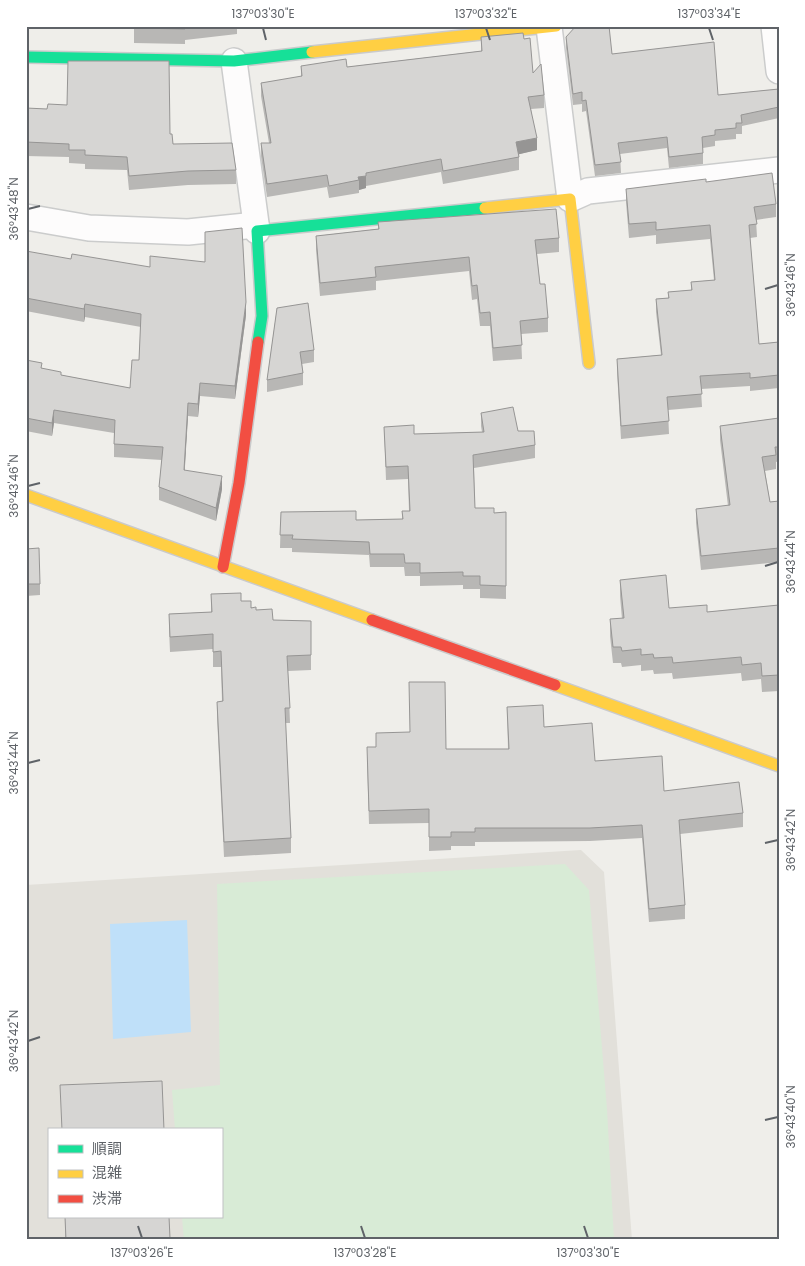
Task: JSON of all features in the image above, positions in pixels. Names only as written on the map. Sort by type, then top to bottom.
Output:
[{"type":"street","points":[[774,26],[779,71]]},
{"type":"street","points":[[26,57],[234,61],[553,27],[570,199],[590,363]]},
{"type":"street","points":[[223,567],[239,483],[262,316],[256,228],[234,61]]},
{"type":"street","points":[[26,217],[89,228],[188,232],[256,228],[570,199],[588,191],[779,170]]},
{"type":"street","points":[[26,495],[779,766]]},
{"type":"shaded area","points":[[581,850],[604,872],[632,1240],[26,1240],[26,885]]},
{"type":"green space","points":[[565,864],[589,890],[607,1109],[614,1240],[184,1240],[182,1218],[222,1218],[222,1128],[175,1128],[172,1090],[220,1085],[217,884]]},
{"type":"water","points":[[187,920],[191,1032],[113,1039],[110,924]]},
{"type":"building","points":[[134,26],[185,26],[185,29],[134,28]]},
{"type":"building","points":[[576,26],[609,26],[612,54],[714,42],[718,95],[779,89],[779,107],[741,115],[742,123],[736,123],[736,128],[715,130],[715,135],[702,137],[703,153],[669,157],[667,137],[618,143],[621,162],[595,165],[586,100],[582,101],[582,92],[573,94],[566,37]]},
{"type":"building","points":[[523,33],[524,39],[530,38],[533,73],[541,64],[544,95],[528,97],[537,138],[516,142],[519,157],[443,171],[441,159],[366,173],[366,176],[358,177],[359,180],[329,186],[327,175],[267,184],[261,143],[271,143],[261,83],[302,76],[301,66],[346,59],[347,67],[482,51],[481,37]]},
{"type":"building","points":[[68,61],[169,61],[170,134],[172,134],[173,144],[232,143],[236,170],[188,171],[129,176],[127,157],[85,155],[85,150],[69,150],[69,144],[26,142],[26,108],[47,109],[48,104],[67,105]]},
{"type":"building","points":[[772,173],[776,204],[754,207],[757,224],[749,225],[759,344],[779,342],[779,375],[750,378],[750,373],[700,376],[702,394],[667,397],[669,421],[621,426],[617,359],[662,355],[656,299],[669,298],[668,292],[692,290],[691,282],[715,280],[710,225],[656,230],[656,222],[629,224],[626,189],[706,179],[706,182]]},
{"type":"building","points":[[556,209],[559,238],[535,240],[540,284],[545,284],[548,318],[520,321],[522,345],[493,348],[490,312],[480,313],[477,285],[472,286],[469,257],[375,267],[376,277],[320,283],[316,236],[379,229],[378,222]]},
{"type":"building","points":[[242,228],[246,302],[235,386],[200,383],[198,404],[188,403],[184,470],[222,476],[216,508],[159,487],[163,447],[114,444],[115,420],[54,410],[52,423],[26,418],[26,360],[42,363],[41,368],[61,372],[61,375],[130,388],[132,360],[139,360],[141,314],[85,304],[84,309],[26,298],[26,251],[71,259],[72,254],[150,267],[150,256],[205,262],[205,232]]},
{"type":"building","points":[[308,303],[314,350],[300,352],[303,373],[267,380],[277,308]]},
{"type":"building","points":[[513,407],[518,431],[534,431],[535,445],[473,455],[475,508],[494,508],[494,513],[506,512],[506,586],[480,585],[480,576],[463,576],[463,572],[420,573],[420,563],[405,563],[404,554],[370,554],[369,542],[292,539],[293,535],[280,535],[281,512],[356,511],[356,520],[403,519],[402,511],[410,511],[408,466],[386,467],[384,427],[414,425],[414,434],[484,432],[481,413]]},
{"type":"building","points":[[779,418],[779,447],[775,447],[776,455],[762,457],[770,502],[779,501],[779,548],[701,556],[696,509],[730,505],[720,426]]},
{"type":"building","points":[[39,548],[40,584],[26,584],[26,549]]},
{"type":"building","points":[[666,575],[669,608],[707,605],[707,612],[779,605],[779,675],[762,676],[761,663],[742,665],[741,657],[673,663],[672,657],[654,658],[653,654],[641,655],[641,649],[622,651],[621,647],[613,647],[610,619],[624,618],[620,580]]},
{"type":"building","points":[[241,593],[241,601],[251,601],[251,608],[256,607],[256,610],[272,609],[273,620],[311,621],[311,655],[287,656],[290,708],[285,708],[291,838],[224,842],[217,702],[223,701],[221,651],[213,652],[213,634],[170,637],[169,614],[212,612],[211,594]]},
{"type":"building","points":[[409,682],[445,682],[446,749],[509,749],[507,707],[543,705],[544,727],[592,723],[595,761],[662,756],[664,791],[739,782],[743,813],[679,820],[685,905],[649,909],[642,825],[590,828],[475,828],[475,832],[451,832],[451,837],[429,837],[429,809],[369,811],[367,747],[376,747],[376,733],[410,732]]},
{"type":"building","points":[[162,1081],[164,1128],[62,1128],[60,1085]]},
{"type":"building","points":[[65,1218],[169,1218],[170,1238],[66,1240]]},
{"type":"traffic: fast","points":[[26,57],[234,61],[312,52]]},
{"type":"traffic: fast","points":[[258,342],[262,316],[257,231],[485,208]]},
{"type":"traffic: slow","points":[[312,52],[556,26]]},
{"type":"traffic: slow","points":[[485,208],[570,199],[589,363]]},
{"type":"traffic: slow","points":[[26,495],[372,620]]},
{"type":"traffic: slow","points":[[555,685],[779,766]]},
{"type":"traffic: jam","points":[[223,567],[239,483],[258,342]]},
{"type":"traffic: jam","points":[[372,620],[555,685]]}]
